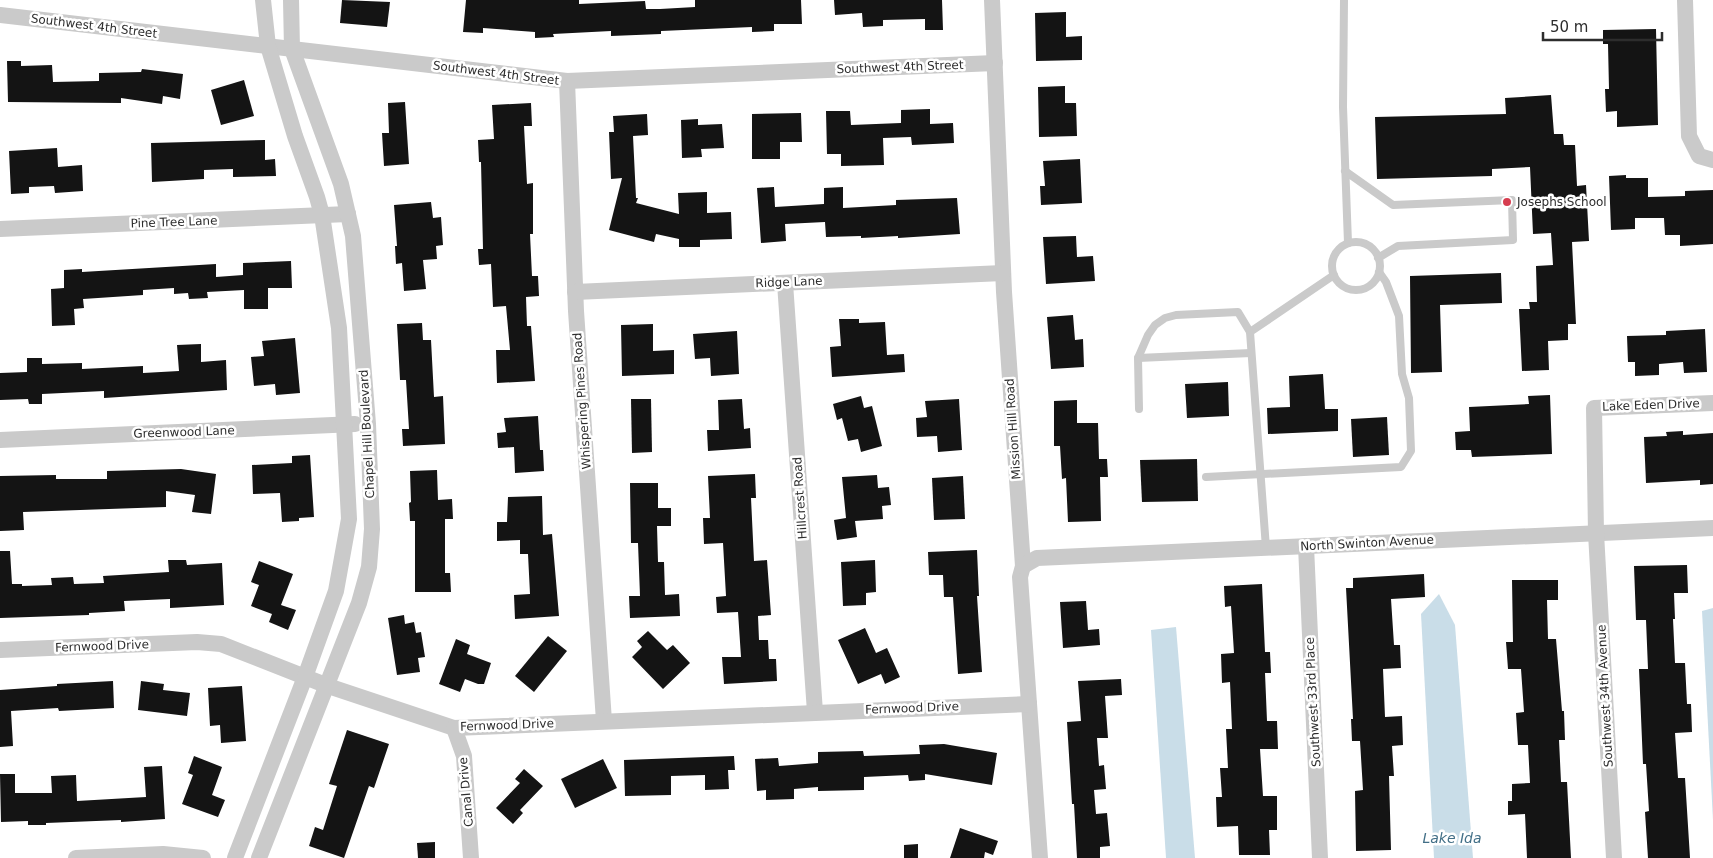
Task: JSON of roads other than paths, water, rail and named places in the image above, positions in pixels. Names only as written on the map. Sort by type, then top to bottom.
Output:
[{"type":"street","name":"Chapel Hill Boulevard","points":[[234,858],[305,677],[336,591],[349,519],[339,328],[322,215],[295,136],[268,46],[263,0]]},
{"type":"street","name":"Chapel Hill Boulevard","points":[[259,858],[359,603],[369,567],[372,530],[368,424],[353,236],[341,184],[292,49],[291,0]]},
{"type":"street","name":"Mission Hill Road","points":[[992,0],[1003,273],[1023,566],[1020,577],[1040,858]]},
{"type":"street","points":[[1685,0],[1689,136],[1699,156],[1713,160]]},
{"type":"street","name":"Southwest 4th Street","points":[[0,15],[567,81],[995,63]]},
{"type":"street","name":"Whispering Pines Road","points":[[567,81],[575,292],[604,722]]},
{"type":"street","name":"Pine Tree Lane","points":[[0,229],[348,214]]},
{"type":"street","name":"Ridge Lane","points":[[575,292],[1003,273]]},
{"type":"street","name":"Hillcrest Road","points":[[785,283],[815,712]]},
{"type":"street","name":"Lake Eden Drive","points":[[1596,533],[1594,408],[1713,403]]},
{"type":"street","name":"Greenwood Lane","points":[[0,440],[368,424]]},
{"type":"street","name":"North Swinton Avenue","points":[[1023,566],[1037,558],[1713,528]]},
{"type":"street","name":"Southwest 34th Avenue","points":[[1596,533],[1614,858]]},
{"type":"street","name":"Southwest 33rd Place","points":[[1306,546],[1320,858]]},
{"type":"street","name":"Fernwood Drive","points":[[0,650],[221,644],[328,686],[454,728],[1029,704]]},
{"type":"street","name":"Canal Drive","points":[[454,728],[464,756],[471,858]]},
{"type":"street","points":[[76,858],[163,854],[203,858]]},
{"type":"lane","points":[[1344,0],[1343,107],[1348,243]]},
{"type":"lane","points":[[1345,171],[1393,204],[1512,200],[1513,240],[1398,246],[1378,258]]},
{"type":"lane","points":[[1348,243],[1362,243],[1369,246],[1375,251],[1378,258],[1379,272],[1371,285],[1358,290],[1343,286],[1334,275],[1333,260],[1336,253],[1348,243]]},
{"type":"lane","points":[[1206,477],[1401,467],[1411,451],[1409,398],[1402,374],[1399,316],[1386,282],[1379,272]]},
{"type":"lane","points":[[1250,332],[1334,275]]},
{"type":"lane","points":[[1140,409],[1138,358],[1148,335],[1155,325],[1165,318],[1176,315],[1238,312],[1250,332],[1266,548]]},
{"type":"lane","points":[[1138,358],[1251,353]]},
{"type":"water","name":"Lake Ida","points":[[1439,594],[1455,625],[1473,858],[1434,858],[1421,614]]},
{"type":"water","points":[[1713,608],[1713,820],[1702,611]]},
{"type":"water","points":[[1176,627],[1195,858],[1166,858],[1151,630]]},
{"type":"place","name":"Josephs School","points":[[1507,202]]}]
